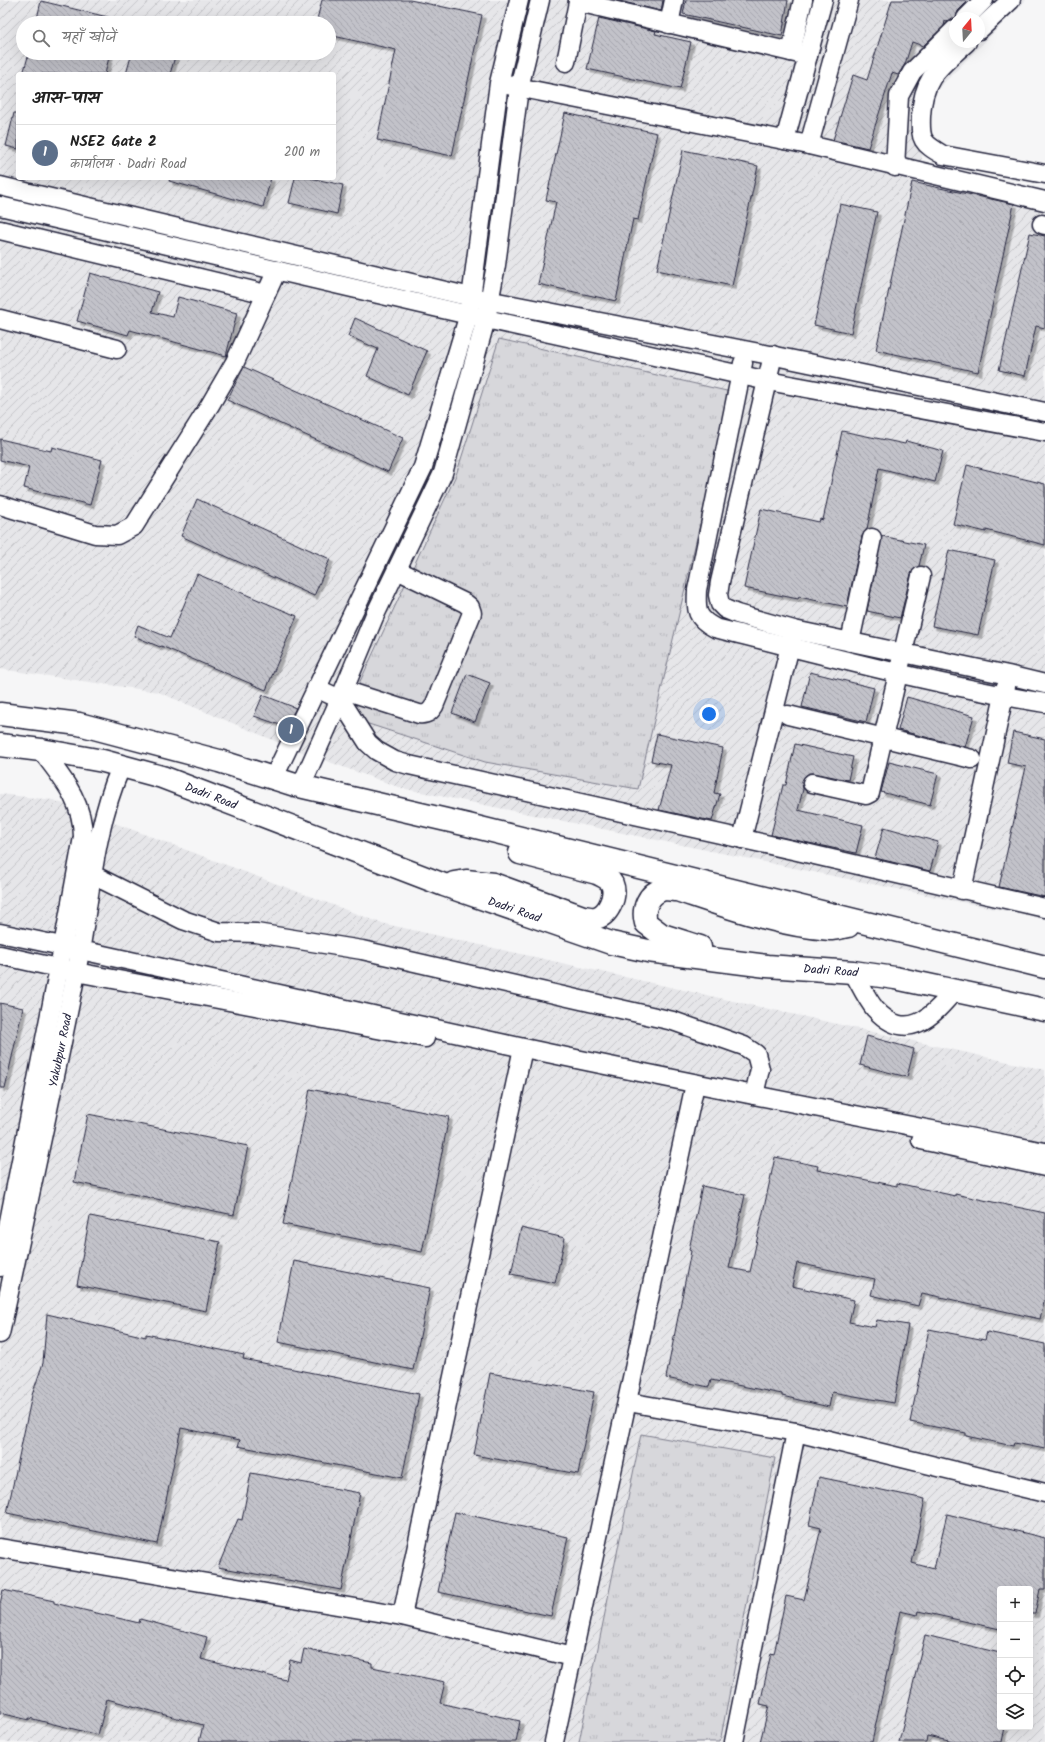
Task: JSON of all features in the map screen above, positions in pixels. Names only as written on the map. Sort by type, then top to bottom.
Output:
[{"type":"main road","points":[[0,714],[79,724],[219,761],[273,779],[468,825],[1045,967]]},
{"type":"main road","name":"Dadri Road","points":[[0,745],[41,750],[103,762],[162,776],[444,885],[611,943],[648,951],[767,966],[853,972],[895,978],[1045,1010]]},
{"type":"main road","points":[[444,885],[466,881],[493,884],[583,917],[594,919],[601,917],[610,905],[614,895],[612,885],[607,878],[597,873],[508,851],[497,846],[468,825]]},
{"type":"main road","points":[[767,966],[662,935],[646,923],[644,909],[648,900],[655,892],[664,889],[677,890],[762,917],[804,926],[831,929],[866,923]]},
{"type":"street","points":[[301,786],[342,695],[374,617],[443,473],[475,310],[499,83],[520,0]]},
{"type":"street","points":[[489,301],[496,265],[519,88],[540,0]]},
{"type":"street","points":[[669,24],[674,0]]},
{"type":"street","points":[[785,140],[799,54],[803,0]]},
{"type":"street","points":[[799,54],[823,0]]},
{"type":"street","points":[[809,145],[849,0]]},
{"type":"street","points":[[972,12],[984,0]]},
{"type":"street","points":[[985,24],[1011,0]]},
{"type":"street","points":[[566,62],[578,1],[799,54]]},
{"type":"street","points":[[895,166],[899,96],[912,72],[949,35]]},
{"type":"street","points":[[961,48],[935,72],[927,84],[922,99],[920,129],[922,138],[931,148],[943,155],[1045,174]]},
{"type":"street","points":[[499,83],[809,145],[1045,201]]},
{"type":"street","points":[[475,310],[277,270],[0,207],[2,187],[475,310],[741,375],[1045,432]]},
{"type":"street","points":[[0,230],[266,294]]},
{"type":"street","points":[[0,505],[95,534],[117,535],[134,526],[210,406],[235,362],[277,270]]},
{"type":"street","points":[[273,779],[423,467],[475,310],[489,301],[745,351],[774,355],[1045,412]]},
{"type":"street","points":[[0,319],[117,349]]},
{"type":"street","points":[[745,351],[697,590],[698,613],[704,622],[715,628],[793,638],[850,642],[1008,674],[1045,684]]},
{"type":"street","points":[[774,355],[720,582],[718,595],[720,604],[725,609],[793,638],[898,672],[1003,696],[1045,703]]},
{"type":"street","points":[[850,642],[872,538]]},
{"type":"street","points":[[386,543],[405,553]]},
{"type":"street","points":[[316,688],[419,714],[426,715],[431,711],[472,613],[470,607],[465,603],[397,570]]},
{"type":"street","points":[[812,783],[869,795],[921,576]]},
{"type":"street","points":[[697,604],[720,604]]},
{"type":"street","points":[[742,839],[793,638]]},
{"type":"street","points":[[962,890],[1008,674]]},
{"type":"street","points":[[342,695],[368,742],[377,752],[395,761],[1045,908]]},
{"type":"street","points":[[788,715],[883,739],[972,759]]},
{"type":"street","name":"Yakubpur Road","points":[[0,1267],[59,968],[82,837],[82,823],[77,803],[66,783],[41,750]]},
{"type":"street","name":"Yakubpur Road","points":[[0,1334],[3,1308],[76,972],[93,874],[108,805],[113,786],[121,767]]},
{"type":"street","points":[[93,874],[183,920],[219,932],[256,933],[362,950],[673,1021],[744,1046],[756,1054],[760,1069],[754,1095]]},
{"type":"street","points":[[0,934],[63,946],[522,1053],[694,1089],[1045,1167]]},
{"type":"street","points":[[0,955],[76,972],[522,1053]]},
{"type":"street","points":[[853,972],[875,1008],[890,1021],[906,1027],[922,1022],[936,1012],[955,990]]},
{"type":"street","points":[[402,1616],[522,1053]]},
{"type":"street","points":[[694,1089],[754,1095],[1045,1152]]},
{"type":"street","points":[[554,1742],[694,1089]]},
{"type":"street","points":[[628,1402],[796,1432],[1045,1493]]},
{"type":"street","points":[[734,1742],[796,1432]]},
{"type":"street","points":[[0,1548],[402,1616],[572,1657]]},
{"type":"shaded area","points":[[0,0],[1026,0],[985,41],[985,12],[949,12],[949,48],[978,48],[930,97],[921,165],[1045,194],[1045,919],[401,788],[299,751],[158,692],[0,669]]},
{"type":"shaded area","points":[[0,794],[53,800],[381,923],[1045,1070],[1045,1742],[0,1742]]},
{"type":"green space","points":[[499,339],[731,392],[638,789],[485,762],[344,716],[456,475]]},
{"type":"green space","points":[[641,1434],[775,1458],[720,1742],[579,1742]]},
{"type":"building","points":[[322,0],[410,0],[482,15],[452,156],[377,140],[396,50],[336,37],[336,16],[318,16]]},
{"type":"building","points":[[615,0],[663,0],[661,11]]},
{"type":"building","points":[[686,0],[788,0],[782,36],[683,14]]},
{"type":"building","points":[[892,0],[966,0],[965,4],[958,12],[949,12],[949,20],[947,22],[945,21],[944,26],[923,46],[912,42],[905,64],[898,75],[892,73],[868,148],[833,140],[853,75],[867,80]]},
{"type":"building","points":[[41,1],[104,16],[38,16]]},
{"type":"building","points":[[599,18],[656,31],[655,34],[691,42],[680,89],[587,69]]},
{"type":"building","points":[[27,60],[108,60],[105,72],[24,72]]},
{"type":"building","points":[[130,60],[174,60],[171,72],[127,72]]},
{"type":"building","points":[[14,113],[16,113],[16,148],[6,146]]},
{"type":"building","points":[[565,113],[657,133],[638,220],[633,219],[616,301],[538,284],[556,202],[546,200]]},
{"type":"building","points":[[683,150],[758,166],[732,286],[657,270]]},
{"type":"building","points":[[169,180],[270,180],[263,207]]},
{"type":"building","points":[[295,180],[319,180],[343,185],[337,214],[289,203]]},
{"type":"building","points":[[912,182],[1014,204],[978,372],[876,350]]},
{"type":"building","points":[[840,204],[877,212],[851,333],[814,325]]},
{"type":"building","points":[[1030,233],[1045,236],[1045,328],[1036,326],[1025,376],[999,370]]},
{"type":"building","points":[[90,273],[158,292],[152,312],[173,317],[178,297],[237,313],[226,356],[130,330],[128,335],[77,321]]},
{"type":"building","points":[[355,318],[427,351],[408,395],[367,376],[378,349],[348,336]]},
{"type":"building","points":[[244,367],[403,438],[388,472],[227,400]]},
{"type":"building","points":[[842,431],[905,444],[906,441],[943,451],[935,482],[879,468],[867,529],[862,536],[847,607],[744,588],[761,509],[819,522],[820,519],[823,520]]},
{"type":"building","points":[[0,439],[51,451],[52,447],[102,460],[90,505],[24,488],[29,467],[0,460]]},
{"type":"building","points":[[967,465],[1045,484],[1045,545],[986,530],[986,532],[953,524]]},
{"type":"building","points":[[197,499],[330,559],[314,596],[181,536]]},
{"type":"building","points":[[882,536],[924,545],[919,566],[914,569],[911,574],[900,618],[867,611]]},
{"type":"building","points":[[949,550],[995,560],[978,635],[932,626]]},
{"type":"building","points":[[197,574],[297,616],[266,690],[134,636],[138,625],[170,638]]},
{"type":"building","points":[[810,672],[874,688],[866,722],[802,707]]},
{"type":"building","points":[[467,674],[490,683],[475,722],[452,713]]},
{"type":"building","points":[[263,695],[296,708],[286,727],[254,716]]},
{"type":"building","points":[[907,697],[974,716],[965,747],[898,730]]},
{"type":"building","points":[[1013,732],[1045,739],[1045,897],[999,887],[1026,767],[1007,763]]},
{"type":"building","points":[[657,734],[723,748],[714,793],[720,794],[712,821],[659,810],[671,765],[651,761]]},
{"type":"building","points":[[795,744],[853,757],[848,780],[814,773],[809,773],[805,776],[802,781],[803,789],[798,810],[863,825],[856,853],[771,835],[783,785],[786,785]]},
{"type":"building","points":[[889,762],[938,774],[930,805],[881,792]]},
{"type":"building","points":[[884,827],[938,842],[930,871],[875,858]]},
{"type":"building","points":[[0,1003],[23,1008],[5,1088],[0,1088]]},
{"type":"building","points":[[867,1036],[914,1049],[907,1077],[860,1065]]},
{"type":"building","points":[[310,1089],[449,1117],[422,1252],[283,1224]]},
{"type":"building","points":[[88,1114],[248,1146],[234,1215],[74,1182]]},
{"type":"building","points":[[775,1157],[818,1166],[817,1170],[897,1186],[897,1183],[955,1196],[955,1194],[1045,1213],[1045,1297],[1040,1319],[922,1293],[918,1306],[871,1295],[875,1279],[797,1263],[792,1286],[854,1300],[849,1322],[875,1327],[877,1320],[908,1325],[894,1403],[832,1392],[829,1407],[782,1396],[782,1394],[711,1380],[709,1387],[666,1378],[702,1186],[745,1195],[729,1268],[750,1272]]},
{"type":"building","points":[[90,1216],[220,1242],[206,1311],[77,1285]]},
{"type":"building","points":[[521,1228],[565,1238],[555,1283],[511,1274]]},
{"type":"building","points":[[294,1261],[430,1288],[413,1370],[278,1342]]},
{"type":"building","points":[[47,1314],[146,1337],[146,1334],[244,1355],[243,1359],[419,1394],[402,1478],[238,1446],[240,1440],[181,1428],[157,1544],[7,1513],[32,1395],[43,1363]]},
{"type":"building","points":[[929,1329],[985,1340],[987,1332],[1045,1344],[1045,1449],[1014,1443],[1013,1446],[966,1436],[966,1433],[910,1422]]},
{"type":"building","points":[[490,1373],[594,1392],[578,1474],[474,1455]]},
{"type":"building","points":[[251,1473],[360,1493],[341,1590],[218,1567],[238,1519],[242,1520]]},
{"type":"building","points":[[819,1477],[925,1499],[912,1563],[934,1569],[947,1514],[1045,1538],[1045,1589],[1040,1589],[1035,1614],[1033,1614],[1033,1586],[997,1586],[997,1628],[918,1611],[917,1615],[900,1611],[872,1742],[760,1742],[769,1706],[760,1704],[771,1653],[774,1654],[786,1596],[804,1600],[821,1528],[809,1525]]},
{"type":"building","points":[[455,1512],[568,1537],[551,1616],[438,1592]]},
{"type":"building","points":[[3,1590],[54,1601],[54,1603],[139,1623],[140,1619],[207,1637],[201,1659],[286,1680],[290,1660],[301,1663],[304,1649],[372,1663],[372,1667],[445,1682],[440,1703],[520,1721],[516,1742],[199,1742],[203,1725],[107,1699],[98,1735],[29,1718],[29,1720],[0,1713],[0,1604]]},
{"type":"building","points":[[925,1635],[997,1652],[997,1730],[1004,1730],[1002,1742],[953,1742],[927,1736],[926,1742],[899,1742]]},
{"type":"place","name":"NSEZ Gate 2","points":[[291,730]]}]
